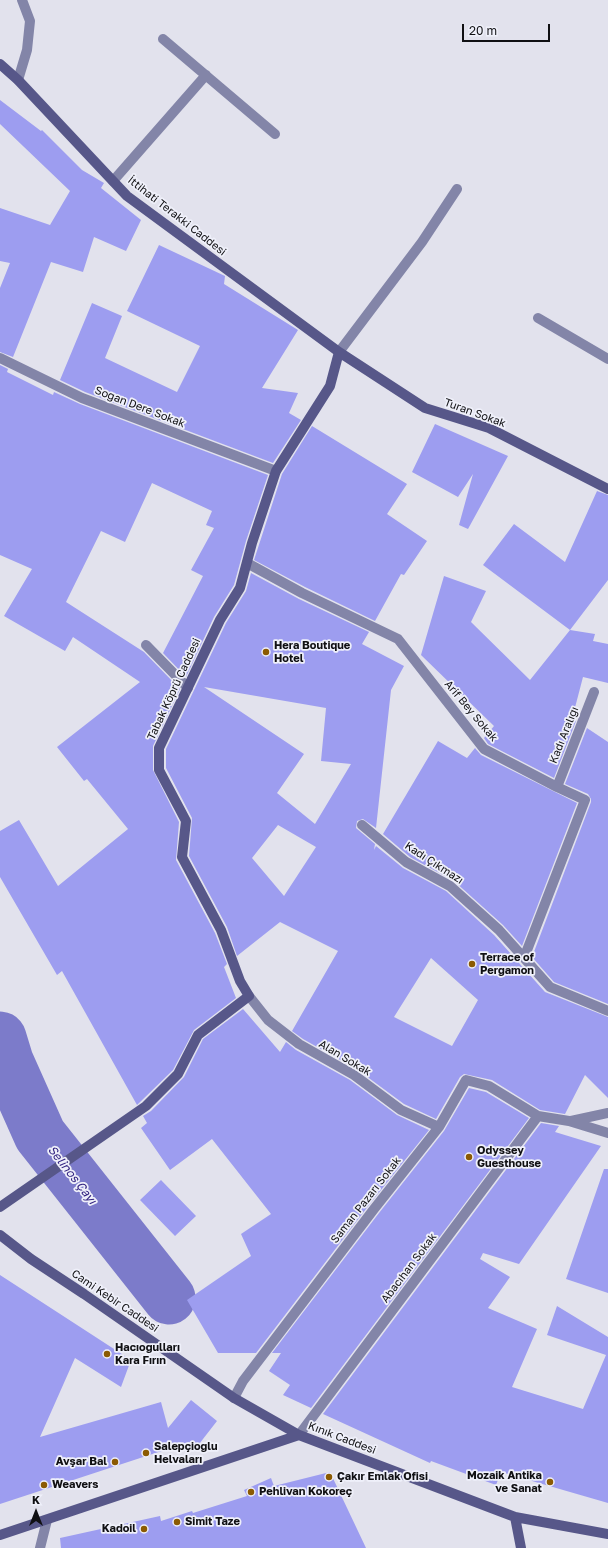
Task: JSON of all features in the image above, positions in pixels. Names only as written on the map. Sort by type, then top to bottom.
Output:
[{"type":"main road","name":"İttihati Terakki Caddesi","points":[[0,64],[18,80],[127,196],[339,352]]},
{"type":"main road","name":"Tabak Köprü Caddesi","points":[[249,996],[240,982],[221,930],[182,857],[186,821],[159,770],[159,748],[220,620],[240,588],[252,543],[276,471],[330,386],[339,352]]},
{"type":"main road","name":"Turan Sokak","points":[[339,352],[425,408],[490,428],[608,489]]},
{"type":"main road","points":[[4,1205],[146,1106],[178,1074],[198,1035],[249,996]]},
{"type":"main road","name":"Cami Kebir Caddesi","points":[[0,1235],[31,1259],[234,1398],[299,1434]]},
{"type":"main road","name":"Kınık Caddesi","points":[[0,1535],[299,1434],[515,1517],[608,1534]]},
{"type":"main road","points":[[515,1517],[521,1548]]},
{"type":"street","points":[[18,80],[27,50],[30,21],[22,0]]},
{"type":"street","points":[[163,39],[274,134]]},
{"type":"street","points":[[113,181],[206,75]]},
{"type":"street","points":[[339,352],[422,242],[457,189]]},
{"type":"street","points":[[538,318],[608,360]]},
{"type":"street","name":"Soğan Dere Sokak","points":[[0,358],[82,398],[276,471]]},
{"type":"street","name":"Arif Bey Sokak","points":[[247,563],[302,593],[398,638],[484,749],[556,787],[585,800],[524,958]]},
{"type":"street","points":[[146,645],[188,688]]},
{"type":"street","name":"Kadı Aralığı","points":[[556,787],[594,692]]},
{"type":"street","name":"Kadı Çıkmazı","points":[[362,825],[406,862],[450,886],[499,930],[550,987],[608,1011]]},
{"type":"street","name":"Alan Sokak","points":[[249,996],[268,1020],[299,1044],[354,1075],[401,1110],[439,1127]]},
{"type":"street","name":"Saman Pazarı Sokak","points":[[234,1398],[243,1381],[374,1208],[439,1127],[466,1080],[490,1086],[538,1116]]},
{"type":"street","points":[[570,1121],[608,1113]]},
{"type":"street","points":[[538,1116],[570,1121],[608,1133]]},
{"type":"street","name":"Abacıhan Sokak","points":[[299,1434],[538,1116]]},
{"type":"street","points":[[40,1548],[47,1520]]},
{"type":"building","points":[[0,100],[41,131],[42,130],[82,170],[104,183],[101,188],[141,220],[126,251],[94,237],[83,272],[51,262],[13,357],[0,352],[0,288],[10,263],[0,261],[0,208],[50,225],[70,191],[0,124]]},
{"type":"building","points":[[159,245],[225,276],[224,284],[298,330],[262,388],[298,393],[289,413],[301,420],[273,463],[85,392],[60,380],[92,303],[122,316],[105,358],[177,392],[200,346],[127,311]]},
{"type":"building","points":[[0,365],[8,369],[7,372],[53,395],[54,392],[80,404],[268,475],[246,541],[234,585],[214,617],[186,677],[163,653],[203,576],[191,570],[214,528],[206,525],[212,511],[152,483],[125,542],[101,531],[66,602],[144,652],[180,689],[153,746],[153,770],[179,822],[176,860],[215,933],[227,964],[224,967],[236,998],[194,1030],[173,1070],[137,1105],[62,971],[57,975],[0,877],[0,831],[19,820],[58,886],[128,829],[87,779],[84,781],[57,747],[140,682],[73,637],[65,651],[4,616],[32,569],[0,555]]},
{"type":"building","points":[[435,424],[508,456],[468,529],[459,525],[473,474],[458,497],[412,472]]},
{"type":"building","points":[[312,426],[407,484],[387,514],[427,541],[404,575],[401,574],[375,621],[254,560],[282,474]]},
{"type":"building","points":[[597,491],[608,495],[608,580],[570,630],[483,565],[514,524],[565,562]]},
{"type":"building","points":[[251,573],[299,599],[369,632],[362,644],[404,666],[391,690],[376,828],[363,819],[357,821],[356,828],[375,844],[374,850],[376,846],[403,868],[446,891],[494,935],[545,992],[608,1017],[608,1098],[585,1075],[565,1114],[540,1110],[492,1080],[464,1074],[460,1077],[436,1119],[404,1104],[358,1070],[303,1039],[292,1031],[338,951],[280,922],[237,956],[227,927],[189,856],[192,818],[166,768],[166,749],[226,623],[246,591]],"holes":[[[204,687],[326,708],[321,761],[351,764],[315,824],[277,793],[304,754]],[[278,825],[316,847],[284,896],[252,858]],[[431,958],[478,1000],[452,1046],[394,1017]]]},
{"type":"building","points":[[444,576],[486,591],[471,622],[530,680],[570,630],[595,634],[593,641],[608,644],[608,683],[583,677],[572,719],[576,721],[554,778],[488,744],[484,738],[494,726],[421,655]]},
{"type":"building","points":[[587,728],[608,742],[608,1004],[554,982],[532,957],[591,802],[588,794],[565,784]]},
{"type":"building","points":[[438,741],[467,758],[475,748],[481,755],[577,803],[522,946],[503,925],[454,881],[410,857],[383,834]]},
{"type":"building","points":[[243,1009],[280,1052],[286,1042],[296,1050],[350,1080],[397,1115],[429,1130],[369,1205],[256,1353],[218,1353],[187,1300],[251,1256],[241,1234],[271,1214],[212,1139],[170,1170],[141,1128],[147,1123],[143,1116],[151,1111],[184,1077],[203,1039]]},
{"type":"building","points":[[469,1088],[486,1092],[529,1118],[311,1408],[283,1395],[290,1385],[269,1371],[281,1353],[272,1353],[444,1131]]},
{"type":"building","points":[[541,1123],[559,1126],[555,1132],[601,1146],[519,1264],[483,1253],[480,1259],[510,1277],[488,1308],[537,1329],[512,1387],[583,1409],[606,1355],[547,1335],[557,1306],[608,1337],[608,1503],[501,1472],[496,1485],[431,1461],[430,1463],[323,1414]]},
{"type":"building","points":[[604,1169],[608,1169],[608,1293],[566,1279]]},
{"type":"building","points":[[161,1180],[196,1216],[175,1236],[140,1200]]},
{"type":"building","points":[[0,1275],[131,1360],[121,1387],[75,1358],[40,1437],[161,1402],[168,1428],[191,1400],[217,1421],[196,1448],[189,1442],[0,1504]]},
{"type":"building","points":[[330,1472],[366,1548],[61,1548],[60,1538],[160,1516],[161,1521],[192,1511],[193,1513],[247,1496],[244,1490],[271,1478],[274,1486]]},
{"type":"waterway","name":"Selinos Çayı","points":[[0,1038],[7,1061],[40,1135],[169,1298]]},
{"type":"place","name":"Hera Boutique Hotel","points":[[266,652]]},
{"type":"place","name":"Terrace of Pergamon","points":[[472,964]]},
{"type":"place","name":"Odyssey Guesthouse","points":[[469,1157]]},
{"type":"place","name":"Hacıoğulları Kara Fırın","points":[[107,1354]]},
{"type":"place","name":"Salepçioğlu Helvaları","points":[[146,1453]]},
{"type":"place","name":"Avşar Bal","points":[[115,1462]]},
{"type":"place","name":"Çakır Emlak Ofisi","points":[[329,1477]]},
{"type":"place","name":"Mozaik Antika ve Sanat","points":[[550,1482]]},
{"type":"place","name":"Weavers","points":[[44,1485]]},
{"type":"place","name":"Pehlivan Kokoreç","points":[[251,1492]]},
{"type":"place","name":"Simit Taze","points":[[177,1522]]},
{"type":"place","name":"Kadoil","points":[[144,1529]]}]
